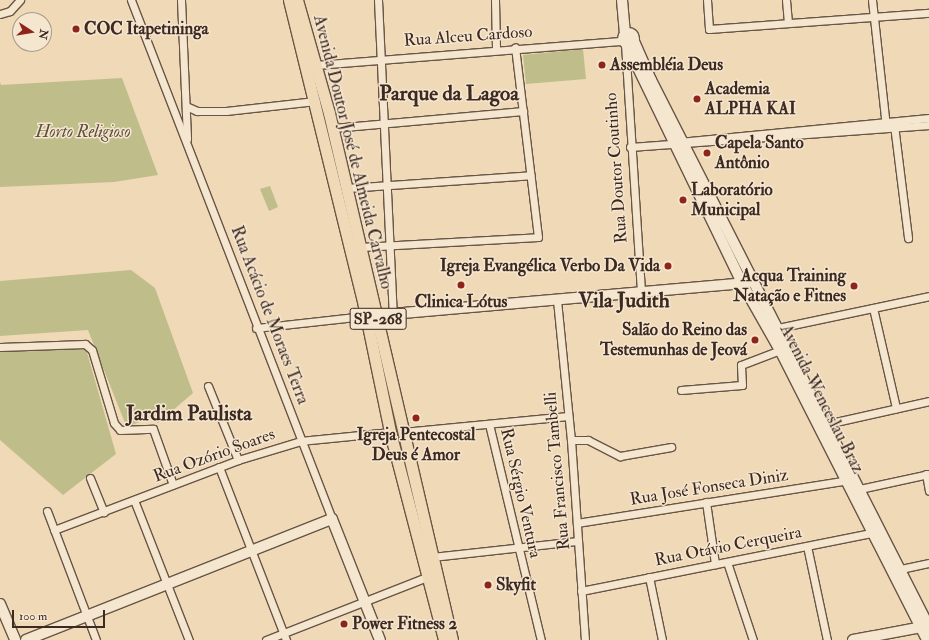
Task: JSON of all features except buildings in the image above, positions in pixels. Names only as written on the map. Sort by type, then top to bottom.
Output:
[{"type":"main road","name":"Avenida Doutor José de Almeida Carvalho","points":[[289,0],[314,98],[365,316],[390,432],[444,640]]},
{"type":"main road","name":"Avenida Doutor José de Almeida Carvalho","points":[[297,0],[333,128],[452,640]]},
{"type":"street","points":[[0,14],[10,12],[20,0]]},
{"type":"street","name":"Rua Acácio de Moraes Terra","points":[[131,0],[187,142],[256,328],[380,640]]},
{"type":"street","points":[[181,0],[188,107],[187,142]]},
{"type":"street","points":[[378,0],[382,124],[393,314]]},
{"type":"street","points":[[495,0],[496,48]]},
{"type":"street","name":"Rua Doutor Coutinho","points":[[622,0],[627,40],[630,147],[641,292]]},
{"type":"street","points":[[707,0],[709,29],[929,13]]},
{"type":"street","points":[[786,0],[788,23]]},
{"type":"street","points":[[872,0],[886,125]]},
{"type":"street","name":"Rua Alceu Cardoso","points":[[316,64],[496,48],[627,40]]},
{"type":"street","name":"Avenida Wenceslau Braz","points":[[627,40],[747,283],[774,329],[821,425]]},
{"type":"street","points":[[361,247],[538,237],[514,47]]},
{"type":"street","points":[[175,113],[188,107],[197,111],[226,111],[314,98]]},
{"type":"street","points":[[333,128],[523,111]]},
{"type":"street","points":[[894,125],[929,118]]},
{"type":"street","points":[[630,147],[886,125],[929,126]]},
{"type":"street","points":[[894,125],[908,238]]},
{"type":"street","points":[[347,188],[531,175]]},
{"type":"street","points":[[256,328],[365,316],[747,283]]},
{"type":"street","points":[[774,329],[929,296]]},
{"type":"street","name":"Rua Francisco Tambelli","points":[[556,300],[571,440],[585,640]]},
{"type":"street","points":[[873,308],[896,408]]},
{"type":"street","name":"Avenida Wenceslau Braz","points":[[774,329],[780,350],[853,485],[895,570],[927,626],[927,640]]},
{"type":"street","points":[[0,347],[85,344],[92,350],[114,423],[120,430],[153,428],[173,485]]},
{"type":"street","points":[[681,390],[742,385],[741,365],[780,350]]},
{"type":"street","points":[[208,386],[238,460]]},
{"type":"street","points":[[821,425],[929,401]]},
{"type":"street","points":[[403,432],[568,416]]},
{"type":"street","name":"Rua Sérgio Ventura","points":[[489,424],[541,640]]},
{"type":"street","name":"Rua Ozório Soares","points":[[54,530],[238,460],[301,441],[390,432]]},
{"type":"street","points":[[571,440],[588,440],[620,456],[671,447]]},
{"type":"street","points":[[219,467],[285,637]]},
{"type":"street","points":[[927,474],[929,491]]},
{"type":"street","name":"Rua José Fonseca Diniz","points":[[576,523],[706,502],[853,485],[927,474]]},
{"type":"street","points":[[90,478],[104,512]]},
{"type":"street","points":[[134,500],[190,640]]},
{"type":"street","points":[[706,502],[715,564]]},
{"type":"street","points":[[47,511],[88,614],[96,640]]},
{"type":"street","points":[[26,640],[88,614],[332,519]]},
{"type":"street","name":"Rua Otávio Cerqueira","points":[[581,591],[876,532]]},
{"type":"street","points":[[432,557],[578,541]]},
{"type":"street","points":[[807,546],[827,640]]},
{"type":"street","points":[[727,562],[753,640]]},
{"type":"street","points":[[895,570],[929,563]]},
{"type":"street","points":[[266,640],[285,637],[427,577]]},
{"type":"street","points":[[649,577],[662,640]]},
{"type":"street","points":[[0,604],[15,640]]},
{"type":"street","points":[[853,640],[927,626]]},
{"type":"green space","points":[[583,49],[586,79],[526,84],[523,55]]},
{"type":"green space","name":"Horto Religioso","points":[[122,78],[158,175],[114,182],[0,187],[0,82],[1,85]]},
{"type":"green space","points":[[270,186],[278,207],[269,211],[260,189]]},
{"type":"green space","points":[[131,270],[155,288],[193,393],[158,423],[149,418],[132,425],[125,423],[88,330],[0,336],[0,281]]},
{"type":"green space","points":[[86,349],[116,454],[63,495],[0,440],[0,352]]},
{"type":"place","name":"COC Itapetininga","points":[[76,29]]},
{"type":"place","name":"Assembléia Deus","points":[[602,65]]},
{"type":"place","name":"Academia ALPHA KAI","points":[[697,99]]},
{"type":"place","name":"Capela Santo Antônio","points":[[707,153]]},
{"type":"place","name":"Laboratório Municipal","points":[[683,200]]},
{"type":"place","name":"Igreja Evangélica Verbo Da Vida","points":[[668,266]]},
{"type":"place","name":"Clinica Lótus","points":[[461,285]]},
{"type":"place","name":"Acqua Training Natação e Fitnes","points":[[854,286]]},
{"type":"place","name":"Salão do Reino das Testemunhas de Jeová","points":[[755,340]]},
{"type":"place","name":"Igreja Pentecostal Deus é Amor","points":[[416,418]]},
{"type":"place","name":"Skyfit","points":[[488,585]]},
{"type":"place","name":"Power Fitness 2","points":[[344,624]]},
{"type":"district","name":"Parque da Lagoa","points":[[449,94]]},
{"type":"district","name":"Vila Judith","points":[[624,301]]},
{"type":"district","name":"Jardim Paulista","points":[[189,414]]}]
